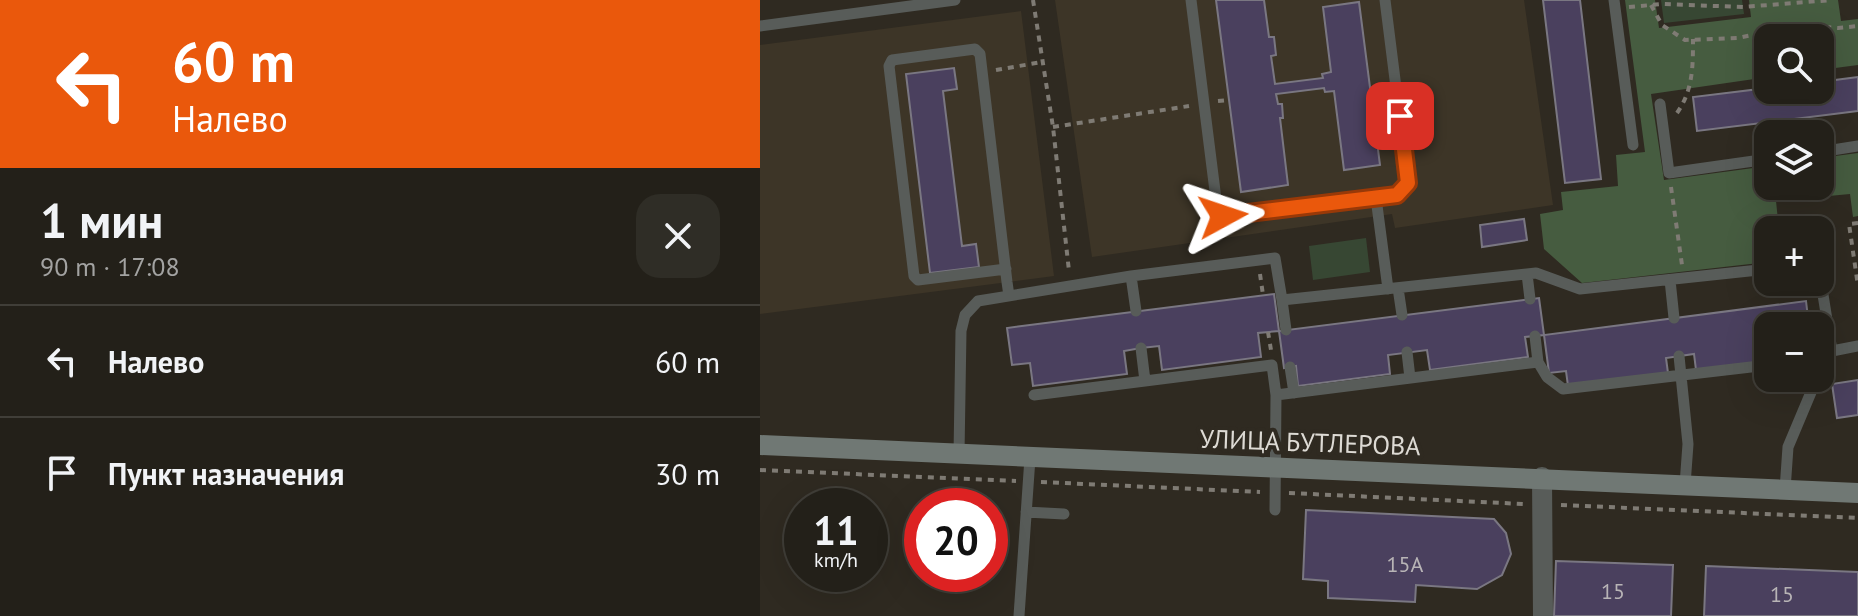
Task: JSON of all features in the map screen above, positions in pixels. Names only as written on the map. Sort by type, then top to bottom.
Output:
[{"type":"street","name":"УЛИЦА БУТЛЕРОВА","points":[[761,447],[1542,477],[1858,493]]},
{"type":"street","points":[[1542,477],[1543,616]]},
{"type":"lane","points":[[760,26],[955,0]]},
{"type":"lane","points":[[1191,0],[1217,207],[1223,216],[1397,195],[1408,183],[1385,0]]},
{"type":"lane","points":[[1614,4],[1633,145]]},
{"type":"lane","points":[[1006,269],[916,278],[889,66],[892,60],[975,49],[980,54],[1006,269],[1009,296]]},
{"type":"lane","points":[[1660,104],[1669,173],[1754,161]]},
{"type":"lane","points":[[1834,150],[1858,146]]},
{"type":"lane","points":[[1376,198],[1393,288],[1402,315]]},
{"type":"lane","points":[[959,454],[961,331],[965,315],[978,301],[1131,276],[1275,258],[1286,330]]},
{"type":"lane","points":[[1282,300],[1536,273],[1580,289],[1754,270]]},
{"type":"lane","points":[[1527,274],[1530,299]]},
{"type":"lane","points":[[1131,276],[1136,311]]},
{"type":"lane","points":[[1670,280],[1674,318]]},
{"type":"lane","points":[[1535,336],[1538,362],[1547,377],[1563,389],[1754,367]]},
{"type":"lane","points":[[1834,354],[1858,346]]},
{"type":"lane","points":[[1141,348],[1145,381]]},
{"type":"lane","points":[[1407,352],[1410,378]]},
{"type":"lane","points":[[1679,356],[1688,444],[1685,485]]},
{"type":"lane","points":[[1276,395],[1538,362]]},
{"type":"lane","points":[[1034,395],[1272,365],[1276,395],[1275,510]]},
{"type":"lane","points":[[1290,367],[1294,393]]},
{"type":"lane","points":[[1785,490],[1788,447],[1811,392]]},
{"type":"lane","points":[[1019,616],[1030,458]]},
{"type":"lane","points":[[1026,512],[1064,514]]},
{"type":"path","points":[[1033,0],[1053,127],[1067,253]]},
{"type":"path","points":[[1614,4],[1832,0]]},
{"type":"path","points":[[1651,5],[1662,25],[1685,40],[1738,38],[1797,25],[1858,26]]},
{"type":"path","points":[[1664,131],[1688,93],[1693,71],[1693,39]]},
{"type":"path","points":[[982,72],[1042,62]]},
{"type":"path","points":[[1053,127],[1204,104]]},
{"type":"path","points":[[1674,206],[1684,278]]},
{"type":"path","points":[[1858,223],[1849,224],[1858,286]]},
{"type":"path","points":[[1258,260],[1263,295]]},
{"type":"path","points":[[760,470],[1858,518]]},
{"type":"shaded area","points":[[1055,0],[1524,0],[1553,205],[1395,228],[1392,214],[1092,257]]},
{"type":"shaded area","points":[[1021,11],[1054,276],[760,314],[760,45]]},
{"type":"green space","points":[[1625,0],[1655,0],[1659,28],[1751,17],[1749,0],[1838,0],[1841,21],[1858,19],[1858,65],[1834,68],[1834,24],[1754,24],[1754,79],[1651,94],[1664,180],[1754,168],[1754,200],[1787,200],[1776,201],[1778,216],[1754,216],[1754,264],[1582,283],[1544,249],[1540,214],[1563,210],[1561,192],[1618,186],[1616,155],[1645,152]]},
{"type":"green space","points":[[1661,0],[1742,0],[1744,14],[1664,23]]},
{"type":"green space","points":[[1858,153],[1858,216],[1853,217],[1850,194],[1834,196],[1834,156]]},
{"type":"green space","points":[[1366,238],[1370,272],[1313,280],[1309,246]]},
{"type":"building","points":[[1216,0],[1264,0],[1269,37],[1274,37],[1276,55],[1271,56],[1275,84],[1323,78],[1322,74],[1331,72],[1323,7],[1359,2],[1380,165],[1344,170],[1334,91],[1325,92],[1324,88],[1276,94],[1278,104],[1282,104],[1283,118],[1280,118],[1288,185],[1241,192]]},
{"type":"building","points":[[1543,0],[1580,0],[1601,179],[1565,183]]},
{"type":"building","points":[[954,68],[957,89],[943,91],[962,246],[976,244],[979,267],[930,273],[906,74]]},
{"type":"building","points":[[1858,77],[1858,111],[1786,120],[1754,120],[1754,124],[1697,131],[1693,97],[1754,90],[1754,104],[1834,104],[1834,80]]},
{"type":"building","points":[[1524,219],[1527,240],[1482,247],[1480,225]]},
{"type":"building","points":[[1274,294],[1279,331],[1258,333],[1261,357],[1162,370],[1159,346],[1141,348],[1124,351],[1127,374],[1033,386],[1030,363],[1012,365],[1007,328]]},
{"type":"building","points":[[1539,298],[1544,335],[1525,337],[1528,357],[1430,370],[1427,350],[1388,355],[1390,374],[1298,386],[1296,366],[1284,368],[1279,331]]},
{"type":"building","points":[[1806,301],[1807,312],[1754,312],[1754,363],[1696,370],[1694,354],[1666,358],[1668,373],[1568,386],[1566,371],[1549,373],[1544,335]]},
{"type":"building","points":[[1858,380],[1858,415],[1837,418],[1834,384]]},
{"type":"building","points":[[1306,510],[1494,519],[1506,533],[1511,554],[1502,575],[1477,589],[1416,585],[1415,602],[1328,598],[1328,581],[1303,579]]},
{"type":"building","points":[[1556,561],[1673,565],[1671,616],[1554,616]]},
{"type":"building","points":[[1706,566],[1858,572],[1858,616],[1704,616]]},
{"type":"route","points":[[1223,216],[1403,192],[1408,183],[1400,116]]}]
